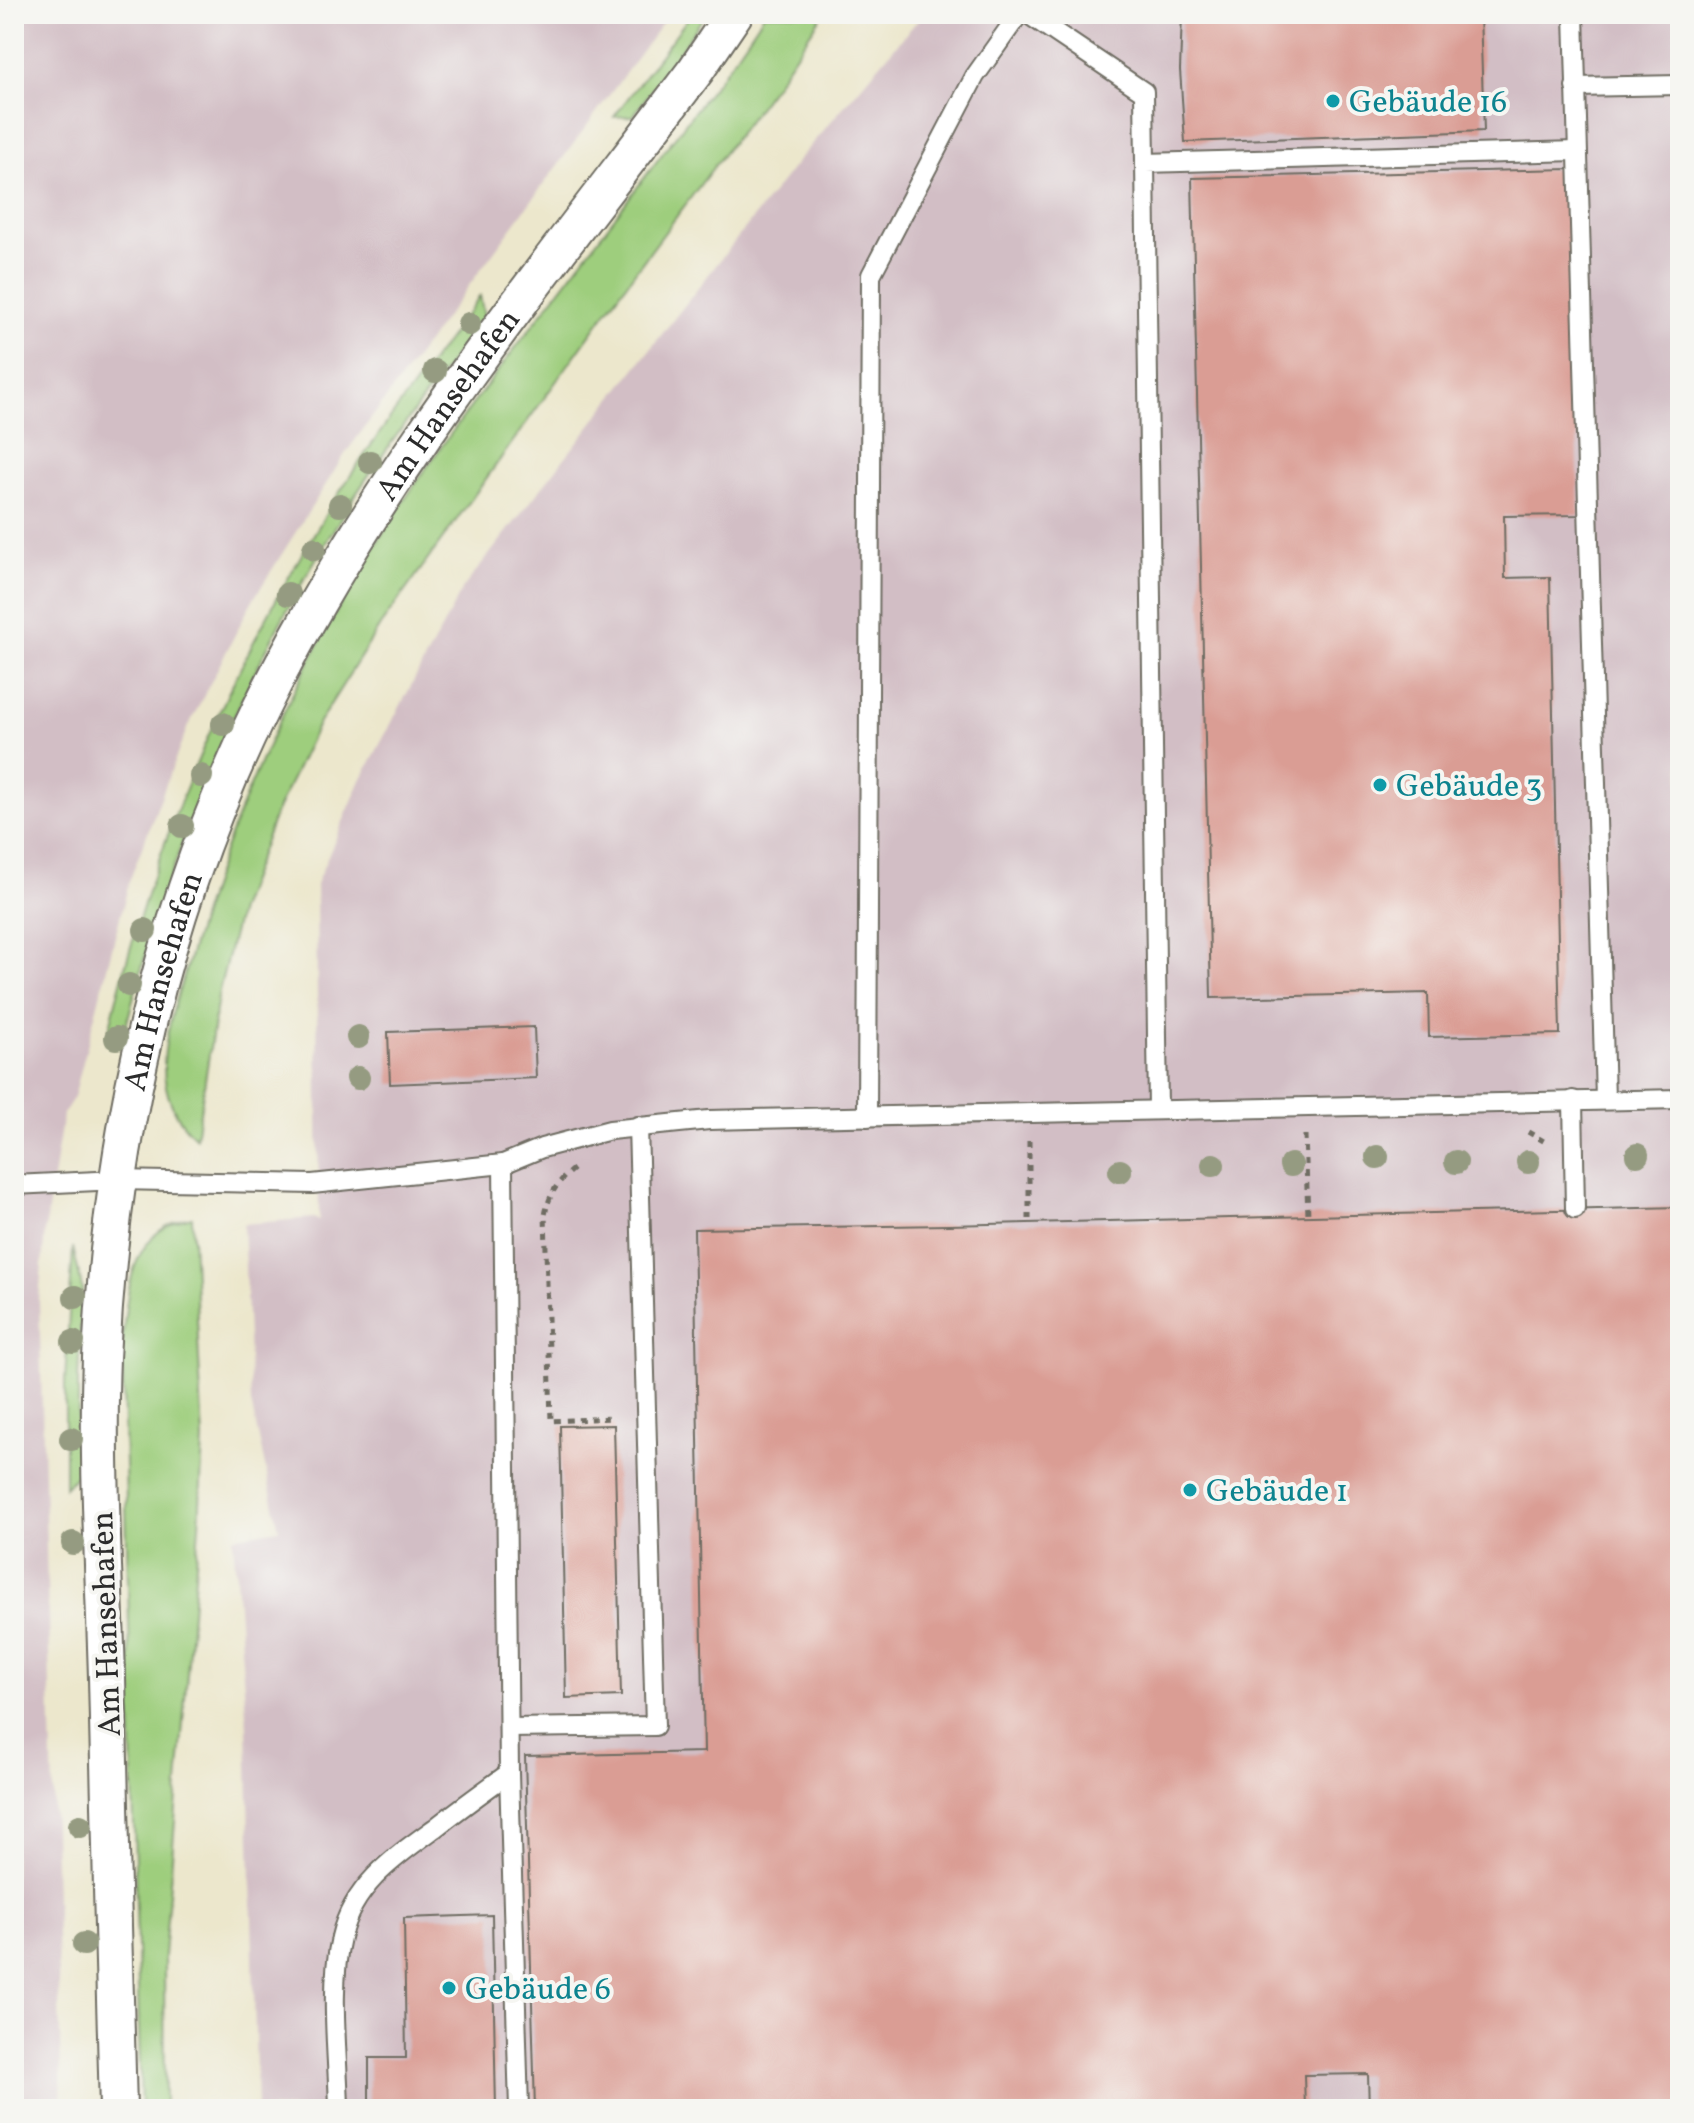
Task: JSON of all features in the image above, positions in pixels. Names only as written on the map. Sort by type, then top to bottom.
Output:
[{"type":"street","name":"Am Hansehafen","points":[[118,2109],[100,1397],[105,1303],[118,1180],[144,1044],[179,914],[232,771],[289,653],[354,537],[437,415],[696,70],[734,14]]},
{"type":"lane","points":[[867,1117],[871,275],[975,76],[1019,14]]},
{"type":"lane","points":[[1028,14],[1144,92],[1158,1109]]},
{"type":"lane","points":[[1574,14],[1605,1099]]},
{"type":"lane","points":[[1575,87],[1680,85]]},
{"type":"lane","points":[[1145,163],[1576,151]]},
{"type":"lane","points":[[14,1185],[118,1180],[312,1184],[503,1164],[581,1136],[638,1126],[709,1120],[1680,1099]]},
{"type":"lane","points":[[1573,1100],[1575,1209]]},
{"type":"lane","points":[[509,1728],[655,1726],[638,1126]]},
{"type":"lane","points":[[503,1164],[509,1773],[519,2109]]},
{"type":"lane","points":[[339,2109],[336,1970],[348,1914],[369,1882],[389,1862],[509,1773]]},
{"type":"path","points":[[1524,1130],[1551,1148]]},
{"type":"path","points":[[1290,1135],[1305,1135],[1308,1216]]},
{"type":"path","points":[[1029,1141],[1029,1223]]},
{"type":"path","points":[[1015,1142],[1044,1141]]},
{"type":"path","points":[[574,1168],[554,1189],[545,1215],[551,1421],[612,1418]]},
{"type":"shaded area","points":[[14,14],[669,14],[345,454],[251,603],[186,731],[129,882],[74,1097],[63,1114],[45,1230],[39,1300],[62,2109],[14,2109]]},
{"type":"shaded area","points":[[923,14],[1680,14],[1680,2109],[257,2109],[247,1728],[233,1537],[279,1529],[251,1403],[243,1224],[314,1218],[319,1221],[316,884],[361,780],[463,588],[804,153]]},
{"type":"green space","points":[[691,14],[706,14],[633,116],[614,117]]},
{"type":"green space","points":[[764,14],[823,14],[775,85],[635,272],[380,626],[318,724],[276,812],[239,910],[219,991],[196,1138],[179,1118],[168,1097],[164,1074],[169,1027],[207,899],[227,845],[248,791],[297,685],[353,583],[429,464],[717,82]]},
{"type":"green space","points":[[480,296],[484,316],[360,488],[272,639],[210,771],[184,838],[160,907],[121,1047],[106,1044],[123,973],[168,834],[195,767],[257,635],[347,481]]},
{"type":"green space","points":[[192,1217],[203,1439],[199,1527],[164,1956],[165,2109],[141,2109],[122,1343],[130,1283],[144,1248],[155,1234],[171,1224]]},
{"type":"green space","points":[[73,1247],[82,1288],[78,1474],[65,1487],[65,1382]]},
{"type":"building","points":[[1182,14],[1480,14],[1484,131],[1185,142],[1180,70]]},
{"type":"building","name":"Gebäude 3","points":[[1571,169],[1579,515],[1504,516],[1505,578],[1550,577],[1560,1034],[1429,1037],[1428,993],[1211,998],[1192,178]]},
{"type":"building","points":[[534,1027],[536,1078],[390,1084],[388,1032]]},
{"type":"building","name":"Gebäude 1","points":[[1680,1207],[1680,2109],[1369,2109],[1368,2074],[1304,2075],[1305,2109],[535,2109],[525,1756],[704,1752],[694,1229]]},
{"type":"building","points":[[614,1425],[621,1696],[566,1698],[560,1426]]},
{"type":"building","name":"Gebäude 6","points":[[492,1915],[496,2109],[369,2109],[369,2058],[406,2058],[404,1918]]},
{"type":"place","name":"Gebäude 16","points":[[1333,101]]},
{"type":"place","name":"Gebäude 3","points":[[1380,785]]},
{"type":"place","name":"Gebäude 1","points":[[1190,1490]]},
{"type":"place","name":"Gebäude 6","points":[[449,1988]]}]
